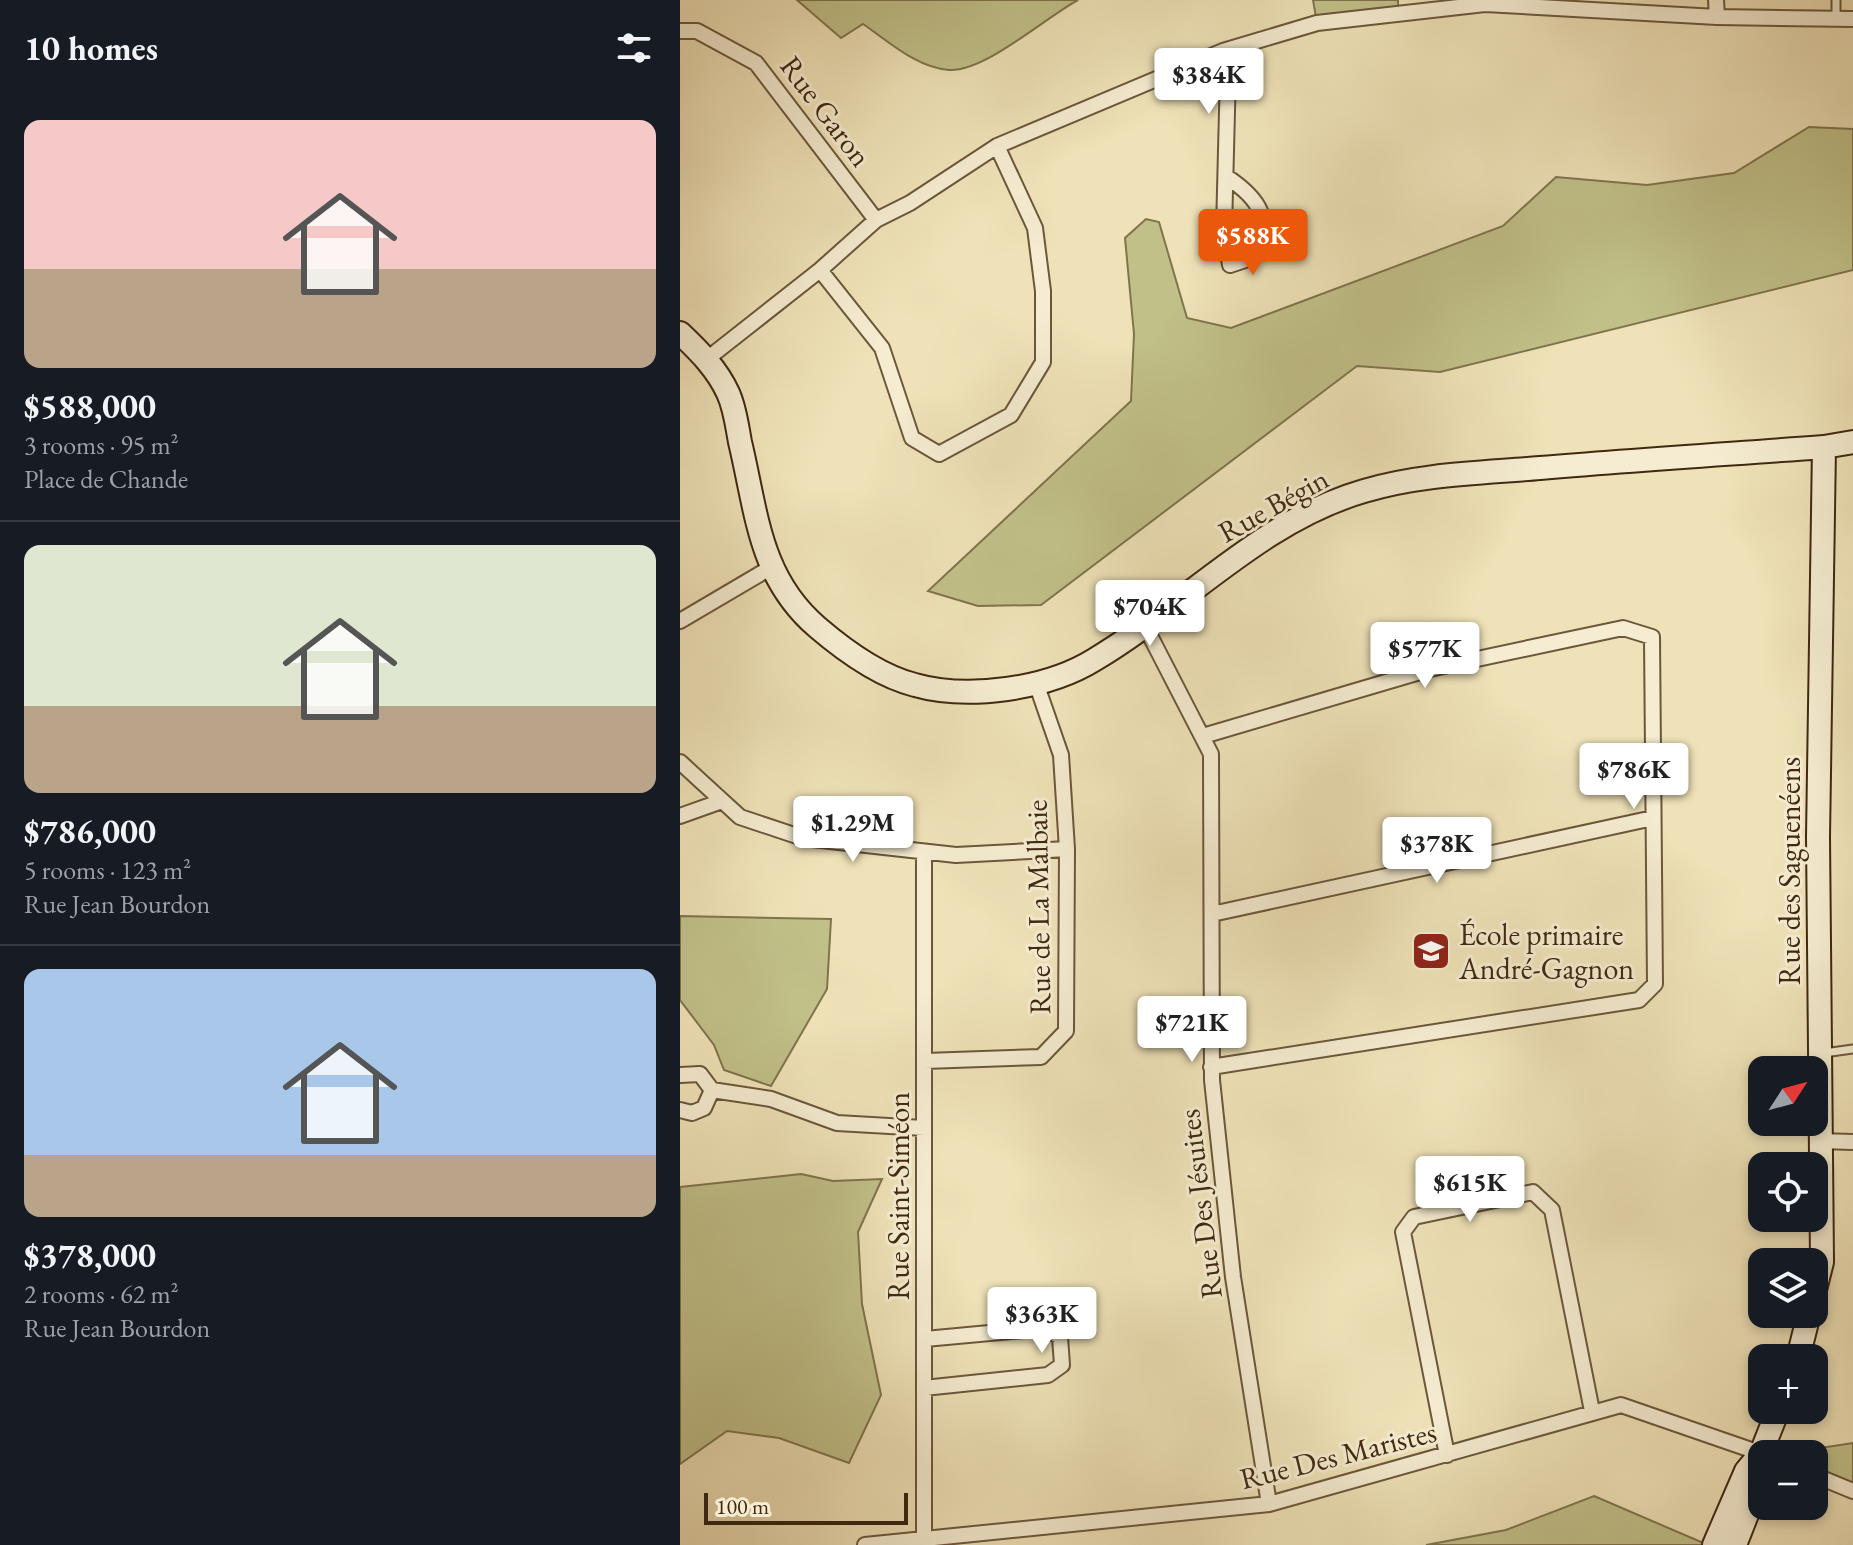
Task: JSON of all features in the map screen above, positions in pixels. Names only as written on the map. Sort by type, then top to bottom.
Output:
[{"type":"street","points":[[1716,0],[1717,17]]},
{"type":"street","points":[[707,359],[820,270],[876,220],[910,203],[997,146],[1223,51],[1317,23],[1485,4],[1717,17],[1853,19]]},
{"type":"street","name":"Rue Garon","points":[[680,31],[697,31],[756,63],[876,220]]},
{"type":"street","points":[[1223,51],[1228,72],[1224,229],[1230,265],[1254,257],[1265,237],[1260,207],[1247,190],[1227,177]]},
{"type":"street","points":[[820,270],[882,348],[912,438],[939,454],[1011,415],[1043,362],[1043,291],[1035,228],[997,146]]},
{"type":"street","name":"Rue Bégin","points":[[680,333],[707,359],[729,395],[770,568],[790,599],[817,627],[863,662],[915,685],[981,692],[1036,683],[1092,662],[1228,563],[1315,509],[1365,490],[1416,480],[1517,470],[1851,443]]},
{"type":"street","points":[[1823,494],[1851,443]]},
{"type":"street","name":"Rue des Saguenéens","points":[[1822,1248],[1819,1054],[1824,447]]},
{"type":"street","points":[[680,621],[770,568]]},
{"type":"street","name":"Rue Des Jésuites","points":[[1144,624],[1211,754],[1211,1067],[1233,1277],[1269,1504]]},
{"type":"street","points":[[1203,736],[1430,669],[1623,628],[1652,637],[1655,984],[1639,1000],[1211,1067]]},
{"type":"street","name":"Rue de La Malbaie","points":[[925,1061],[1041,1057],[1066,1031],[1067,849],[1061,755],[1036,683]]},
{"type":"street","points":[[680,762],[740,817],[803,838],[956,855],[1067,849]]},
{"type":"street","points":[[680,816],[722,801]]},
{"type":"street","points":[[1212,914],[1653,818]]},
{"type":"street","name":"Rue Saint-Siméon","points":[[924,852],[924,1539]]},
{"type":"street","points":[[680,1075],[700,1074],[712,1090],[771,1099],[837,1123],[924,1128]]},
{"type":"street","points":[[680,1110],[699,1112],[709,1103],[712,1090]]},
{"type":"street","points":[[1819,1141],[1853,1142]]},
{"type":"street","points":[[1447,1455],[1403,1232],[1414,1217],[1533,1192],[1552,1210],[1592,1411]]},
{"type":"street","points":[[924,1388],[1048,1375],[1062,1365],[1060,1337],[1044,1328],[925,1339]]},
{"type":"street","name":"Rue Des Maristes","points":[[865,1545],[1269,1504],[1621,1405],[1748,1449]]},
{"type":"street","points":[[1714,1545],[1748,1469]]},
{"type":"street","points":[[1828,1481],[1853,1491]]},
{"type":"street","points":[[1735,1545],[1748,1511]]},
{"type":"lane","points":[[1836,0],[1836,18]]},
{"type":"lane","points":[[1819,1054],[1853,1049]]},
{"type":"shaded area","points":[[797,0],[1078,0],[997,53],[964,68],[949,70],[914,59],[863,24],[841,38]]},
{"type":"shaded area","points":[[1313,0],[1398,0],[1398,13],[1317,23]]},
{"type":"shaded area","points":[[1809,127],[1853,129],[1853,270],[1440,372],[1357,366],[1041,605],[978,606],[928,591],[1131,401],[1134,334],[1125,238],[1146,219],[1159,222],[1187,318],[1231,328],[1503,226],[1556,177],[1647,185],[1734,173]]},
{"type":"shaded area","points":[[680,916],[831,919],[827,989],[771,1086],[724,1070],[714,1045],[680,1000]]},
{"type":"shaded area","points":[[801,1174],[833,1181],[882,1179],[858,1232],[862,1304],[881,1395],[849,1463],[779,1438],[727,1431],[680,1464],[680,1187]]},
{"type":"shaded area","points":[[1853,1443],[1853,1485],[1828,1474],[1828,1447]]},
{"type":"shaded area","points":[[1594,1496],[1708,1545],[1426,1545],[1506,1530]]},
{"type":"place","name":"École primaire André-Gagnon","points":[[1431,951]]}]
